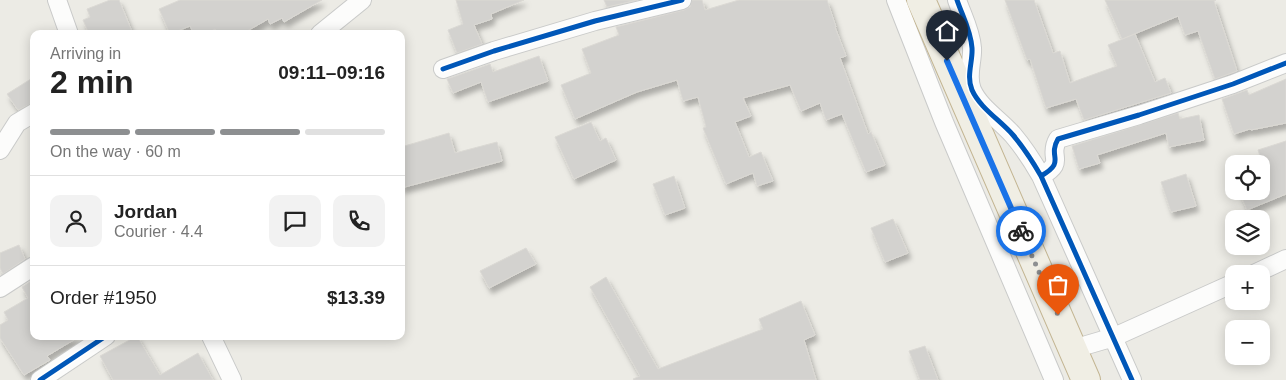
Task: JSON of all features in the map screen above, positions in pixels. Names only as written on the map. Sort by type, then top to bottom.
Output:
[{"type":"highway","points":[[920,0],[966,90],[1086,380]]},
{"type":"street","points":[[57,0],[68,30]]},
{"type":"street","points":[[325,30],[362,0]]},
{"type":"street","points":[[442,69],[494,51],[595,21],[682,0]]},
{"type":"street","points":[[896,0],[944,122],[1054,380]]},
{"type":"street","points":[[957,0],[971,37],[970,77],[966,90],[1013,135],[1041,176],[1132,380]]},
{"type":"street","points":[[1041,176],[1053,170],[1055,166],[1055,144],[1058,139],[1233,84],[1286,62]]},
{"type":"street","points":[[0,150],[17,123],[30,115]]},
{"type":"street","points":[[1270,266],[1286,259]]},
{"type":"street","points":[[0,288],[30,269]]},
{"type":"street","points":[[1073,349],[1114,338],[1225,287]]},
{"type":"street","points":[[40,380],[100,340]]},
{"type":"street","points":[[213,340],[232,380]]},
{"type":"building","points":[[110,0],[119,0],[131,30],[87,30],[83,20],[90,17],[87,9]]},
{"type":"building","points":[[180,0],[322,0],[284,22],[282,18],[270,24],[268,19],[249,30],[192,30],[190,26],[180,30],[168,30],[159,9]]},
{"type":"building","points":[[456,0],[524,0],[491,14],[492,19],[474,25],[482,44],[457,53],[448,30],[463,24]]},
{"type":"building","points":[[604,0],[637,0],[607,7]]},
{"type":"building","points":[[692,0],[702,0],[705,10],[739,0],[827,0],[846,56],[840,58],[868,134],[871,132],[885,165],[866,172],[842,114],[826,120],[820,103],[801,111],[790,85],[743,98],[751,116],[735,122],[749,157],[761,152],[773,181],[757,186],[753,173],[726,184],[703,128],[706,127],[698,97],[683,101],[677,80],[637,92],[575,119],[561,85],[591,73],[582,49],[619,35],[616,27],[684,10],[690,7]]},
{"type":"building","points":[[1005,0],[1034,0],[1053,53],[1060,51],[1070,83],[1117,66],[1108,45],[1135,34],[1155,82],[1165,78],[1171,93],[1084,120],[1076,99],[1046,108],[1030,59],[1027,60]]},
{"type":"building","points":[[1105,0],[1216,0],[1214,1],[1237,71],[1215,79],[1198,31],[1185,35],[1178,16],[1122,39]]},
{"type":"building","points":[[539,56],[548,81],[488,102],[481,82],[453,93],[447,79],[490,64],[493,72]]},
{"type":"building","points":[[1286,79],[1286,123],[1250,129],[1234,134],[1222,99],[1247,90],[1249,95]]},
{"type":"building","points":[[30,80],[30,104],[18,110],[7,94]]},
{"type":"building","points":[[1178,113],[1180,119],[1199,115],[1204,140],[1169,147],[1166,133],[1097,155],[1100,163],[1079,169],[1072,146]]},
{"type":"building","points":[[591,122],[600,141],[606,138],[616,160],[574,179],[555,137]]},
{"type":"building","points":[[449,133],[455,153],[497,142],[502,161],[405,187],[405,146]]},
{"type":"building","points":[[1286,141],[1286,194],[1247,210],[1243,200],[1270,200],[1270,155],[1260,155],[1258,150]]},
{"type":"building","points":[[1186,174],[1196,206],[1171,212],[1161,182]]},
{"type":"building","points":[[674,176],[685,208],[665,215],[653,184]]},
{"type":"building","points":[[893,219],[908,253],[885,262],[871,228]]},
{"type":"building","points":[[19,245],[25,259],[3,274],[0,268],[0,253]]},
{"type":"building","points":[[526,248],[536,264],[489,288],[480,271]]},
{"type":"building","points":[[606,277],[658,369],[763,329],[759,319],[801,301],[815,335],[804,340],[816,380],[634,380],[640,376],[590,287]]},
{"type":"building","points":[[30,282],[30,340],[73,340],[47,356],[50,360],[24,375],[0,338],[0,325],[8,320],[4,312],[28,298],[22,287]]},
{"type":"building","points":[[130,340],[139,340],[160,375],[198,353],[213,380],[113,380],[100,356]]},
{"type":"building","points":[[925,346],[938,380],[920,380],[909,351]]},
{"type":"cycle path","points":[[443,69],[494,51],[595,21],[682,0]]},
{"type":"cycle path","points":[[957,0],[971,42],[970,85],[972,90],[985,108],[1017,140],[1041,176],[1132,380]]},
{"type":"cycle path","points":[[1041,176],[1049,171],[1055,163],[1054,151],[1058,139],[1233,84],[1286,63]]},
{"type":"cycle path","points":[[40,380],[100,340]]},
{"type":"way so far","points":[[1021,231],[1058,315]]},
{"type":"route","points":[[947,61],[1021,231]]}]
